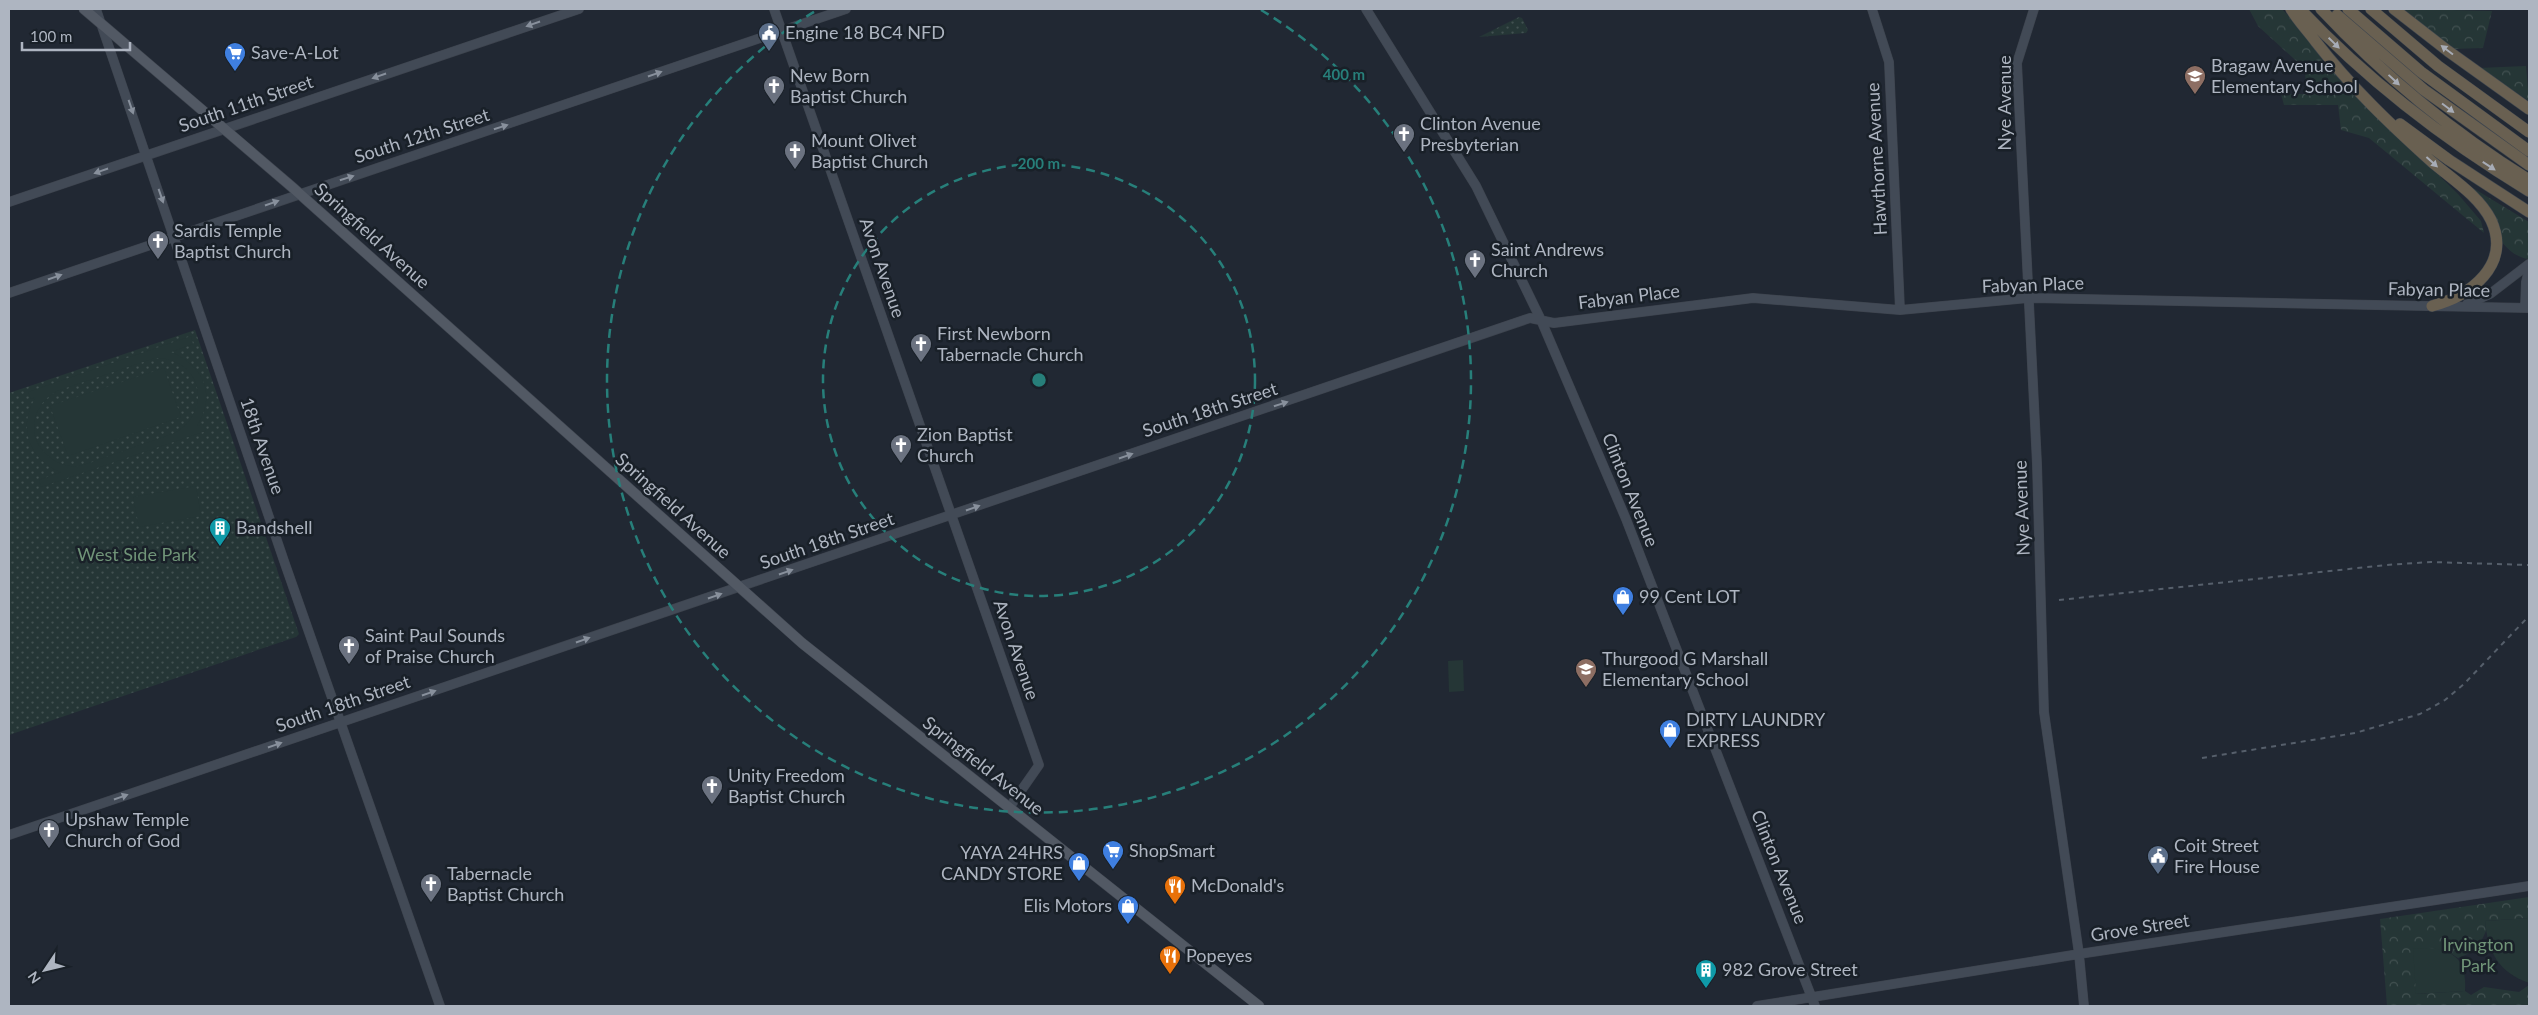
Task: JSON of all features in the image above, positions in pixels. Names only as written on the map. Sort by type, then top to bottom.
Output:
[{"type":"highway","points":[[2291,9],[2347,79],[2392,125],[2479,203],[2494,228],[2496,252],[2491,268],[2485,276],[2465,293],[2432,306]]},
{"type":"highway","points":[[2300,9],[2333,43],[2392,95],[2477,158],[2529,191]]},
{"type":"highway","points":[[2321,9],[2418,101],[2466,138],[2529,180]]},
{"type":"highway","points":[[2331,9],[2424,90],[2529,165]]},
{"type":"highway","points":[[2348,9],[2421,72],[2529,151]]},
{"type":"highway","points":[[2371,9],[2445,71],[2529,132]]},
{"type":"highway","points":[[2394,9],[2529,109]]},
{"type":"highway","points":[[2347,79],[2426,144],[2529,212]]},
{"type":"main road","name":"Springfield Avenue","points":[[84,9],[300,194],[802,643],[1259,1006]]},
{"type":"street","name":"18th Avenue","points":[[96,9],[340,722],[440,1006]]},
{"type":"street","name":"South 11th Street","points":[[9,202],[579,9]]},
{"type":"street","name":"Avon Avenue","points":[[774,9],[1039,765],[1009,808]]},
{"type":"street","name":"South 12th Street","points":[[9,293],[846,9]]},
{"type":"street","name":"Clinton Avenue","points":[[1366,9],[1471,178],[1541,320],[1625,518],[1815,1006]]},
{"type":"street","name":"Hawthorne Avenue","points":[[1872,9],[1889,62],[1900,310]]},
{"type":"street","name":"Nye Avenue","points":[[2034,9],[2017,63],[2037,464],[2044,712],[2080,954],[2084,1006]]},
{"type":"street","points":[[2456,306],[2484,298],[2529,264]]},
{"type":"street","points":[[2527,308],[2526,282],[2529,270]]},
{"type":"street","name":"Fabyan Place","points":[[1541,320],[1554,323],[1753,298],[1900,310],[2028,298],[2527,308]]},
{"type":"street","name":"South 18th Street","points":[[9,835],[740,588],[1496,329],[1530,318],[1541,320]]},
{"type":"street","name":"Grove Street","points":[[1757,1006],[2080,954],[2529,886]]},
{"type":"green space","points":[[2249,9],[2282,9],[2305,34],[2325,64],[2458,194],[2481,221],[2484,233],[2369,138],[2341,130],[2338,105],[2284,105],[2281,94],[2306,94],[2305,69],[2258,26]]},
{"type":"green space","points":[[2404,9],[2492,11],[2483,48],[2452,49]]},
{"type":"green space","points":[[1519,17],[1522,18],[1528,30],[1526,33],[1479,37]]},
{"type":"green space","points":[[2526,66],[2529,101],[2479,68]]},
{"type":"green space","points":[[2473,188],[2529,222],[2529,259],[2518,256],[2501,241],[2488,220]]},
{"type":"green space","name":"West Side Park","points":[[195,330],[299,634],[296,637],[9,735],[9,393]]},
{"type":"green space","points":[[191,336],[193,344],[171,352],[191,365],[199,373],[203,382],[206,402],[197,426],[203,424],[206,431],[41,487],[39,480],[61,472],[41,460],[29,441],[27,419],[36,397],[31,399],[28,392]],"holes":[[[155,358],[171,360],[183,366],[192,375],[197,386],[198,399],[195,411],[187,423],[175,433],[79,466],[71,466],[56,461],[38,444],[34,428],[36,416],[40,406],[57,391]]]},
{"type":"green space","points":[[164,368],[181,417],[68,456],[50,406]]},
{"type":"green space","points":[[196,486],[201,516],[139,527],[133,497]]},
{"type":"green space","points":[[1463,660],[1464,691],[1449,692],[1448,661]]},
{"type":"green space","name":"Irvington Park","points":[[2529,897],[2529,918],[2485,921],[2486,931],[2477,950],[2458,958],[2446,950],[2416,994],[2465,991],[2471,995],[2484,987],[2519,992],[2529,985],[2529,1006],[2387,1006],[2380,919]]},
{"type":"green space","points":[[2529,918],[2529,983],[2509,973],[2497,960],[2489,942],[2485,921]]},
{"type":"green space","points":[[2429,948],[2447,952],[2458,960],[2464,972],[2465,991],[2416,994],[2413,949]]},
{"type":"railway","points":[[2059,600],[2386,565],[2431,562],[2529,565]]},
{"type":"railway","points":[[2202,758],[2355,733],[2420,714],[2445,700],[2464,684],[2529,616]]},
{"type":"place","name":"Engine 18 BC4 NFD","points":[[769,52]]},
{"type":"place","name":"Save-A-Lot","points":[[235,72]]},
{"type":"place","name":"Bragaw Avenue Elementary School","points":[[2195,95]]},
{"type":"place","name":"New Born Baptist Church","points":[[774,105]]},
{"type":"place","name":"Clinton Avenue Presbyterian","points":[[1404,153]]},
{"type":"place","name":"Mount Olivet Baptist Church","points":[[795,170]]},
{"type":"place","name":"Sardis Temple Baptist Church","points":[[158,260]]},
{"type":"place","name":"Saint Andrews Church","points":[[1475,279]]},
{"type":"place","name":"First Newborn Tabernacle Church","points":[[921,363]]},
{"type":"place","name":"Zion Baptist Church","points":[[901,464]]},
{"type":"place","name":"Bandshell","points":[[220,547]]},
{"type":"place","name":"99 Cent LOT","points":[[1623,616]]},
{"type":"place","name":"Saint Paul Sounds of Praise Church","points":[[349,665]]},
{"type":"place","name":"Thurgood G Marshall Elementary School","points":[[1586,688]]},
{"type":"place","name":"DIRTY LAUNDRY EXPRESS","points":[[1670,749]]},
{"type":"place","name":"Unity Freedom Baptist Church","points":[[712,805]]},
{"type":"place","name":"Upshaw Temple Church of God","points":[[49,849]]},
{"type":"place","name":"ShopSmart","points":[[1113,870]]},
{"type":"place","name":"Coit Street Fire House","points":[[2158,875]]},
{"type":"place","name":"YAYA 24HRS CANDY STORE","points":[[1079,882]]},
{"type":"place","name":"Tabernacle Baptist Church","points":[[431,903]]},
{"type":"place","name":"McDonald's","points":[[1175,905]]},
{"type":"place","name":"Elis Motors","points":[[1128,925]]},
{"type":"place","name":"Popeyes","points":[[1170,975]]},
{"type":"place","name":"982 Grove Street","points":[[1706,989]]}]
